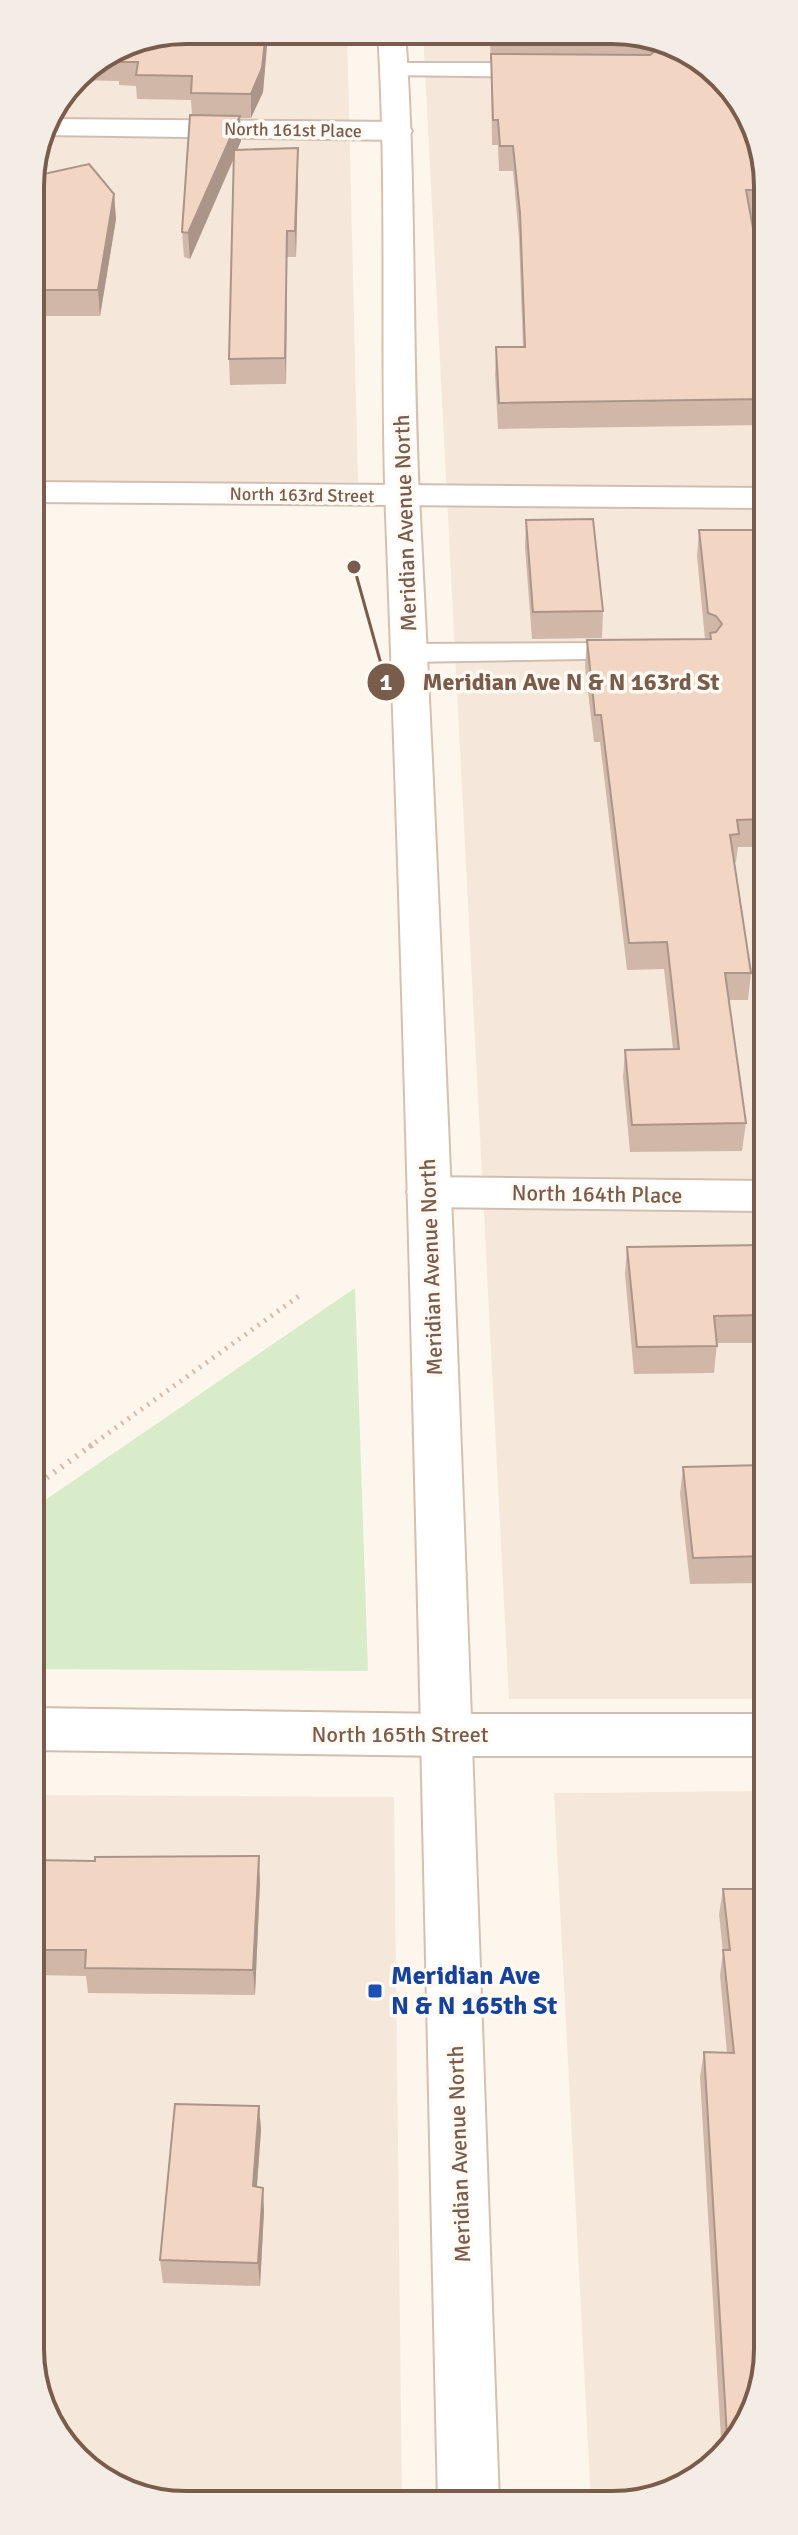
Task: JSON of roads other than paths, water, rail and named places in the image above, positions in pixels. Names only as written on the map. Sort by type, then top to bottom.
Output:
[{"type":"street","name":"Meridian Avenue North","points":[[393,51],[398,131],[402,497],[419,880],[448,1735],[469,2491]]},
{"type":"street","name":"North 161st Place","points":[[57,127],[398,131]]},
{"type":"street","name":"North 163rd Street","points":[[44,492],[754,498]]},
{"type":"street","name":"North 164th Place","points":[[428,1192],[754,1196]]},
{"type":"street","name":"North 165th Street","points":[[44,1729],[448,1735],[754,1735]]},
{"type":"lane","points":[[393,51],[557,70]]},
{"type":"lane","points":[[409,653],[670,651]]},
{"type":"place","name":"Meridian Ave N & N 163rd St","points":[[354,567]]},
{"type":"place","name":"Meridian Ave N & N 165th St","points":[[375,1991]]}]
